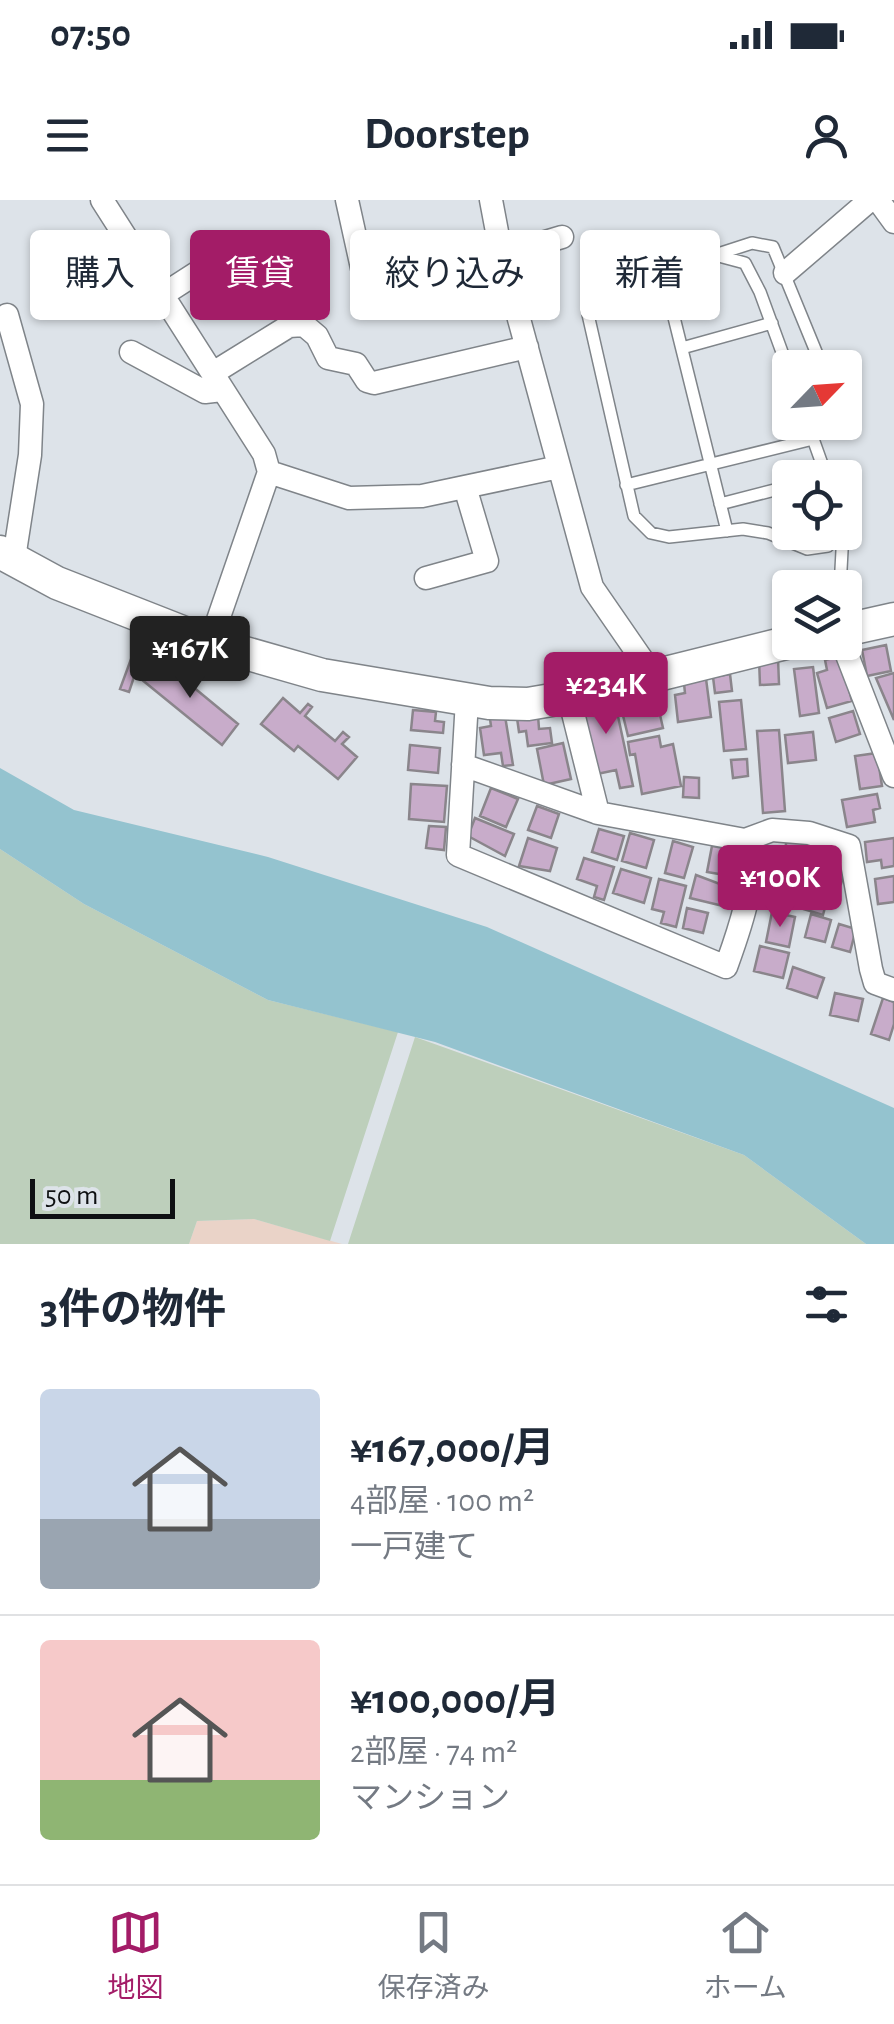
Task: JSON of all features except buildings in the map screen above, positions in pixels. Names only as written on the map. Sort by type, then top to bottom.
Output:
[{"type":"street","points":[[102,200],[122,230]]},
{"type":"street","points":[[347,200],[354,230]]},
{"type":"street","points":[[491,200],[497,230]]},
{"type":"street","points":[[785,273],[870,200]]},
{"type":"street","points":[[878,200],[894,222]]},
{"type":"street","points":[[170,304],[264,454],[269,472],[210,643]]},
{"type":"street","points":[[7,314],[32,404],[30,455],[7,555],[56,583],[210,643],[322,675],[467,700],[528,704],[568,697],[772,646]]},
{"type":"street","points":[[520,320],[592,587],[652,674]]},
{"type":"street","points":[[130,352],[205,392],[289,326],[304,325],[317,336],[328,358],[356,364],[367,381],[374,383],[527,347]]},
{"type":"street","points":[[269,472],[348,498],[422,496],[559,467]]},
{"type":"street","points":[[426,578],[487,561],[465,486]]},
{"type":"street","points":[[862,626],[894,618]]},
{"type":"street","points":[[849,660],[894,776]]},
{"type":"street","points":[[568,697],[598,813]]},
{"type":"street","points":[[467,700],[458,855],[726,966],[742,923],[752,864],[745,840]]},
{"type":"street","points":[[463,765],[598,813],[745,840],[772,830],[809,833],[849,846],[871,970],[876,983],[894,990]]},
{"type":"lane","points":[[720,254],[752,243],[773,248],[814,350]]},
{"type":"lane","points":[[720,257],[744,263],[782,350]]},
{"type":"lane","points":[[588,320],[634,516],[651,533],[669,538],[727,530],[772,535]]},
{"type":"lane","points":[[675,320],[727,530]]},
{"type":"lane","points":[[682,348],[772,323]]},
{"type":"lane","points":[[626,485],[809,440]]},
{"type":"lane","points":[[720,504],[772,491]]},
{"type":"shaded area","points":[[254,1219],[342,1244],[189,1244],[197,1221]]},
{"type":"green space","points":[[0,849],[84,904],[268,1000],[398,1032],[330,1241],[254,1219],[197,1221],[189,1244],[0,1244]]},
{"type":"green space","points":[[415,1037],[744,1155],[866,1244],[348,1244]]},
{"type":"water","points":[[0,768],[74,810],[268,857],[487,927],[894,1108],[894,1244],[866,1244],[744,1155],[435,1042],[268,1000],[84,904],[0,849]]}]
